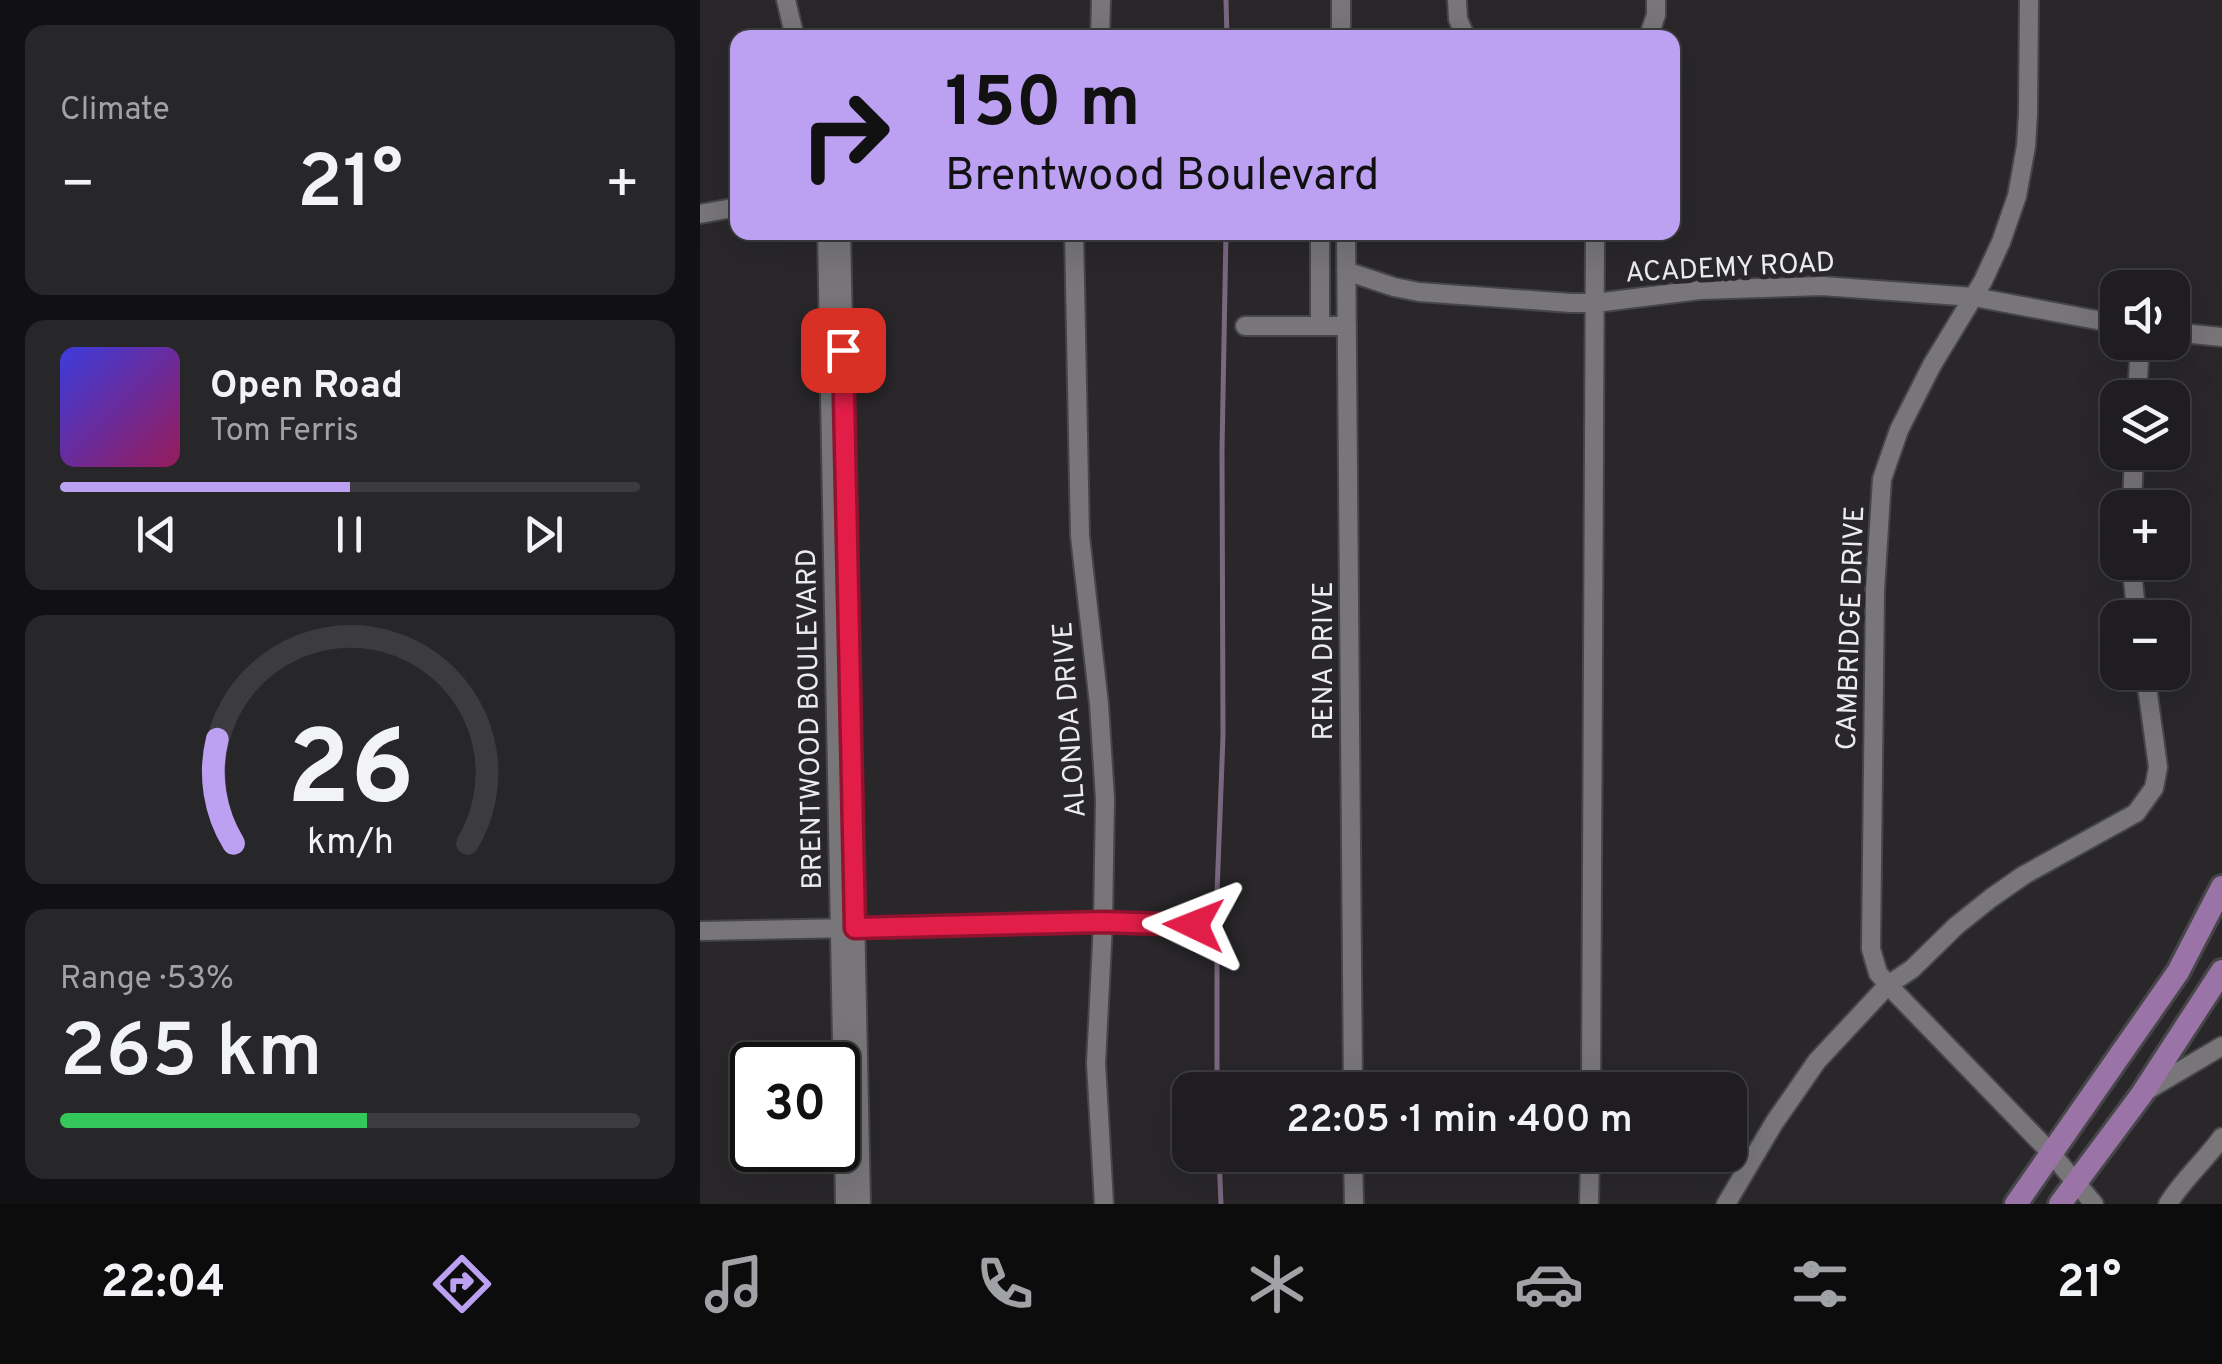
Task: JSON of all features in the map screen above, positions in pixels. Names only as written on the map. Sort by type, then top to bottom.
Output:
[{"type":"main road","points":[[2016,1204],[2178,972],[2222,888]]},
{"type":"main road","points":[[2060,1204],[2142,1094],[2222,972]]},
{"type":"street","points":[[786,0],[793,30]]},
{"type":"street","points":[[1100,30],[1101,0]]},
{"type":"street","points":[[1341,0],[1342,30]]},
{"type":"street","points":[[1457,0],[1463,30]]},
{"type":"street","points":[[1651,30],[1656,0]]},
{"type":"street","name":"CAMBRIDGE DRIVE","points":[[2030,0],[2028,113],[2022,172],[2001,242],[1899,430],[1882,479],[1875,590],[1871,949],[1878,973],[1888,985],[2051,1153],[2094,1204]]},
{"type":"street","points":[[700,214],[730,208]]},
{"type":"street","name":"BRENTWOOD BOULEVARD","points":[[827,240],[847,929],[860,1204]]},
{"type":"street","name":"BRENTWOOD BOULEVARD","points":[[841,240],[847,929],[845,1204]]},
{"type":"street","name":"ALONDA DRIVE","points":[[1074,240],[1080,536],[1104,799],[1096,1063],[1104,1204]]},
{"type":"street","points":[[1591,1072],[1594,240]]},
{"type":"street","points":[[1320,242],[1320,326]]},
{"type":"street","name":"ACADEMY ROAD","points":[[1320,242],[1346,252],[1394,287],[1418,292],[1595,302],[1756,287],[1872,288],[1974,297],[2100,321]]},
{"type":"street","name":"RENA DRIVE","points":[[1346,252],[1352,1072]]},
{"type":"street","points":[[1246,326],[1347,326]]},
{"type":"street","points":[[2190,333],[2222,336]]},
{"type":"street","points":[[1726,1204],[1817,1060],[1888,985],[1912,969],[1956,926],[2024,875],[2136,813],[2154,788],[2158,767],[2147,690]]},
{"type":"street","points":[[700,931],[1103,922],[1194,925]]},
{"type":"street","points":[[2142,1094],[2222,1046]]},
{"type":"street","points":[[2168,1204],[2222,1136]]},
{"type":"street","points":[[1353,1172],[1354,1204]]},
{"type":"street","points":[[1589,1204],[1590,1172]]},
{"type":"waterway","points":[[1226,0],[1227,30]]},
{"type":"waterway","points":[[1217,1072],[1226,240]]},
{"type":"waterway","points":[[1220,1172],[1221,1204]]},
{"type":"route","points":[[843,350],[855,928],[1103,922],[1194,925]]}]
